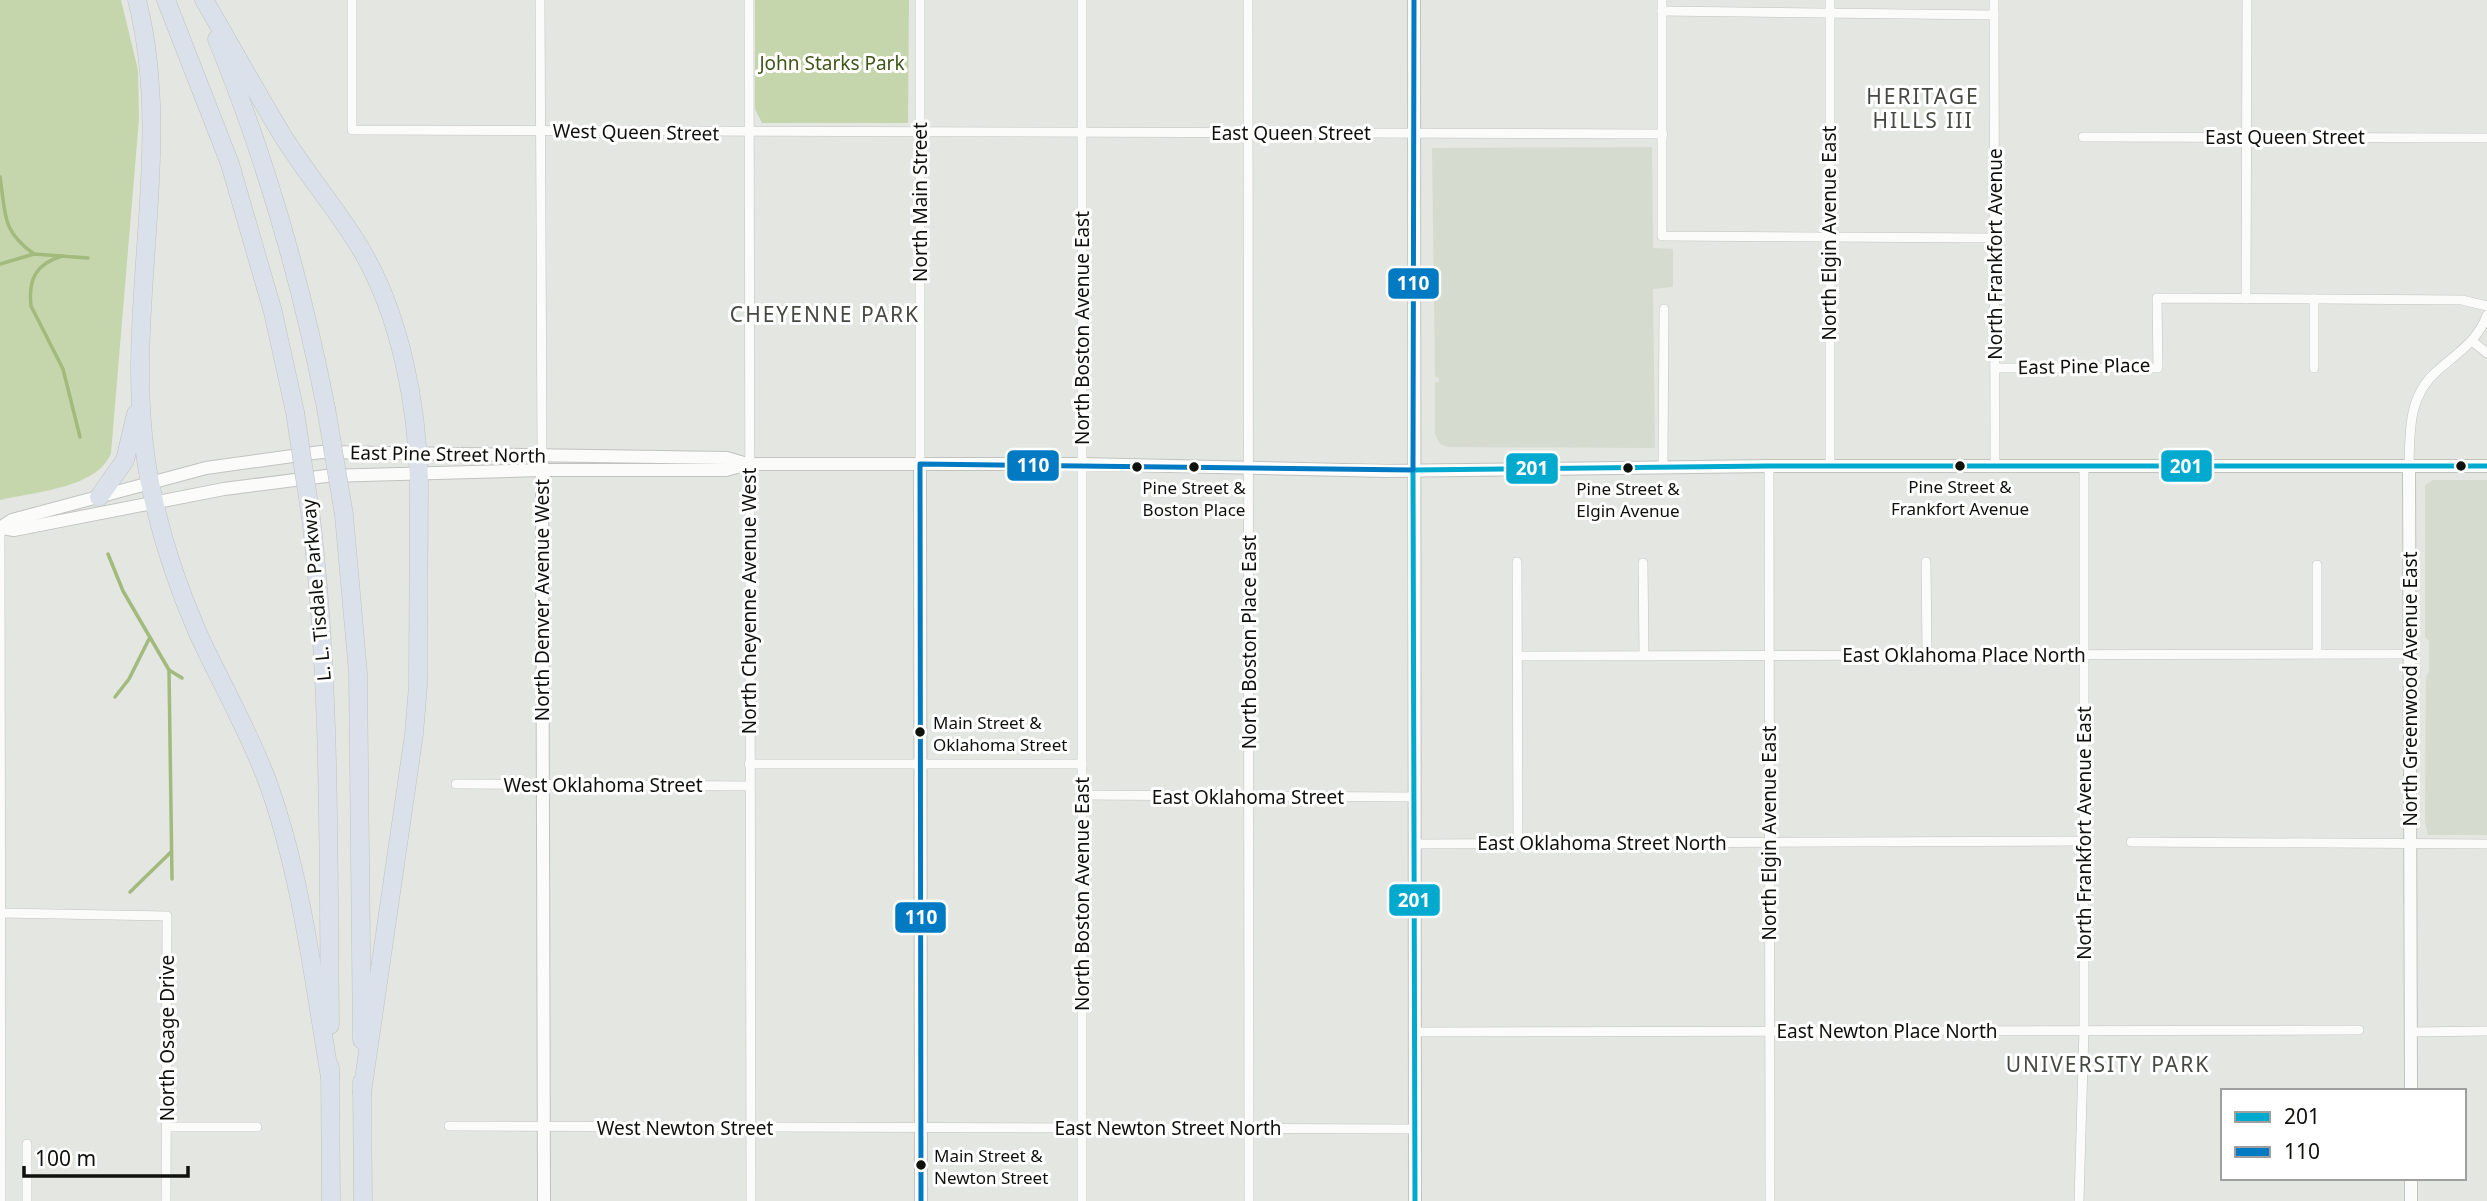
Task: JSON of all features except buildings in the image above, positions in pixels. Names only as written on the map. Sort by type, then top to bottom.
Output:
[{"type":"highway","points":[[137,0],[148,51],[153,108],[140,321],[140,394],[150,483],[182,596],[248,737],[280,819],[300,894],[330,1077]]},
{"type":"highway","name":"L. L. Tisdale Parkway","points":[[166,0],[230,164],[273,312],[295,412],[312,518],[321,609],[327,722],[331,1201]]},
{"type":"highway","points":[[203,0],[281,133],[350,232],[377,279],[396,329],[417,453],[417,708],[362,1093]]},
{"type":"highway","name":"L. L. Tisdale Parkway","points":[[203,0],[274,197],[303,301],[326,408],[344,515],[358,684],[363,1201]]},
{"type":"highway","points":[[99,497],[120,470],[130,450],[140,394]]},
{"type":"street","name":"West Queen Street","points":[[352,0],[352,130],[919,132]]},
{"type":"street","name":"North Denver Avenue West","points":[[540,0],[544,1201]]},
{"type":"street","name":"North Cheyenne Avenue West","points":[[749,0],[751,1201]]},
{"type":"street","name":"North Main Street","points":[[920,0],[920,1201]]},
{"type":"street","name":"North Boston Avenue East","points":[[1082,0],[1082,1201]]},
{"type":"street","name":"North Boston Place East","points":[[1248,0],[1249,1201]]},
{"type":"street","points":[[1414,0],[1415,1201]]},
{"type":"street","points":[[1662,0],[1662,236],[1994,238]]},
{"type":"street","name":"North Elgin Avenue East","points":[[1830,0],[1830,466]]},
{"type":"street","name":"North Frankfort Avenue","points":[[1994,0],[1995,465]]},
{"type":"street","points":[[2246,299],[2247,0]]},
{"type":"street","points":[[1662,11],[1994,15]]},
{"type":"street","name":"East Queen Street","points":[[919,132],[1663,134]]},
{"type":"street","name":"East Queen Street","points":[[2083,137],[2487,138]]},
{"type":"street","name":"East Pine Place","points":[[1995,368],[2158,368],[2157,298],[2462,300],[2487,306]]},
{"type":"street","points":[[2314,299],[2314,368]]},
{"type":"street","points":[[1663,466],[1664,309]]},
{"type":"street","name":"North Greenwood Avenue East","points":[[2411,1089],[2410,422],[2420,392],[2436,372],[2480,332],[2487,315]]},
{"type":"street","points":[[2480,332],[2487,340]]},
{"type":"street","points":[[2472,341],[2487,353]]},
{"type":"street","name":"East Pine Street North","points":[[0,528],[12,520],[226,464],[308,454],[727,458],[748,464]]},
{"type":"street","name":"East Pine Street North","points":[[0,528],[14,530],[287,480],[542,470],[726,470],[748,464],[1082,464],[1413,470],[1663,466],[2487,466]]},
{"type":"street","name":"North Elgin Avenue East","points":[[1769,466],[1770,1201]]},
{"type":"street","name":"North Frankfort Avenue East","points":[[2080,1201],[2084,1029],[2084,466]]},
{"type":"street","points":[[0,528],[1,1201]]},
{"type":"street","points":[[1517,562],[1518,844]]},
{"type":"street","points":[[1926,562],[1927,655]]},
{"type":"street","points":[[1643,564],[1644,655]]},
{"type":"street","points":[[2317,565],[2317,654]]},
{"type":"street","name":"East Oklahoma Place North","points":[[1518,656],[2410,654]]},
{"type":"street","points":[[749,764],[1082,764]]},
{"type":"street","name":"West Oklahoma Street","points":[[456,785],[749,786]]},
{"type":"street","name":"East Oklahoma Street","points":[[1082,795],[1415,797]]},
{"type":"street","name":"East Oklahoma Street North","points":[[1415,844],[2084,841]]},
{"type":"street","points":[[2132,842],[2487,844]]},
{"type":"street","name":"North Osage Drive","points":[[1,913],[167,916],[166,1201]]},
{"type":"street","name":"East Newton Place North","points":[[1415,1032],[2360,1030]]},
{"type":"street","points":[[2411,1032],[2487,1031]]},
{"type":"street","name":"West Newton Street","points":[[449,1126],[920,1128]]},
{"type":"street","points":[[167,1127],[257,1127]]},
{"type":"street","name":"East Newton Street North","points":[[920,1128],[1415,1129]]},
{"type":"street","points":[[27,1144],[27,1201]]},
{"type":"street","points":[[2411,1180],[2411,1201]]},
{"type":"shaded area","points":[[1652,147],[1653,248],[1673,249],[1673,287],[1653,289],[1655,448],[1448,447],[1440,444],[1435,434],[1435,382],[1439,382],[1439,378],[1435,377],[1432,148]]},
{"type":"shaded area","points":[[2433,480],[2487,480],[2487,835],[2428,835],[2425,821],[2426,677],[2429,672],[2429,641],[2425,637],[2425,485]]},
{"type":"green space","points":[[0,0],[121,0],[138,70],[139,119],[111,453],[104,465],[79,481],[47,491],[0,500]]},
{"type":"green space","name":"John Starks Park","points":[[755,0],[909,0],[908,123],[762,123],[755,109]]},
{"type":"waterway","points":[[0,177],[10,229],[34,254]]},
{"type":"waterway","points":[[0,264],[34,254],[88,258]]},
{"type":"waterway","points":[[62,256],[40,268],[33,280],[30,296],[31,306],[63,369],[80,437]]},
{"type":"waterway","points":[[108,554],[123,591],[169,670],[172,879]]},
{"type":"waterway","points":[[115,697],[129,679],[149,639]]},
{"type":"waterway","points":[[169,670],[182,678]]},
{"type":"waterway","points":[[130,892],[171,852]]},
{"type":"transit line","name":"110","points":[[921,1201],[920,464],[1413,470],[1414,0]]},
{"type":"transit line","name":"201","points":[[1415,1201],[1413,470],[1769,466],[2487,466]]},
{"type":"place","name":"Pine Street & Frankfort Avenue","points":[[1960,466]]},
{"type":"place","name":"Pine Street & Boston Place","points":[[1194,467]]},
{"type":"place","name":"Pine Street & Elgin Avenue","points":[[1628,468]]},
{"type":"place","name":"Main Street & Oklahoma Street","points":[[920,732]]},
{"type":"place","name":"Main Street & Newton Street","points":[[921,1165]]},
{"type":"district","name":"HERITAGE HILLS III","points":[[1923,109]]},
{"type":"district","name":"CHEYENNE PARK","points":[[825,315]]},
{"type":"district","name":"UNIVERSITY PARK","points":[[2108,1065]]}]
